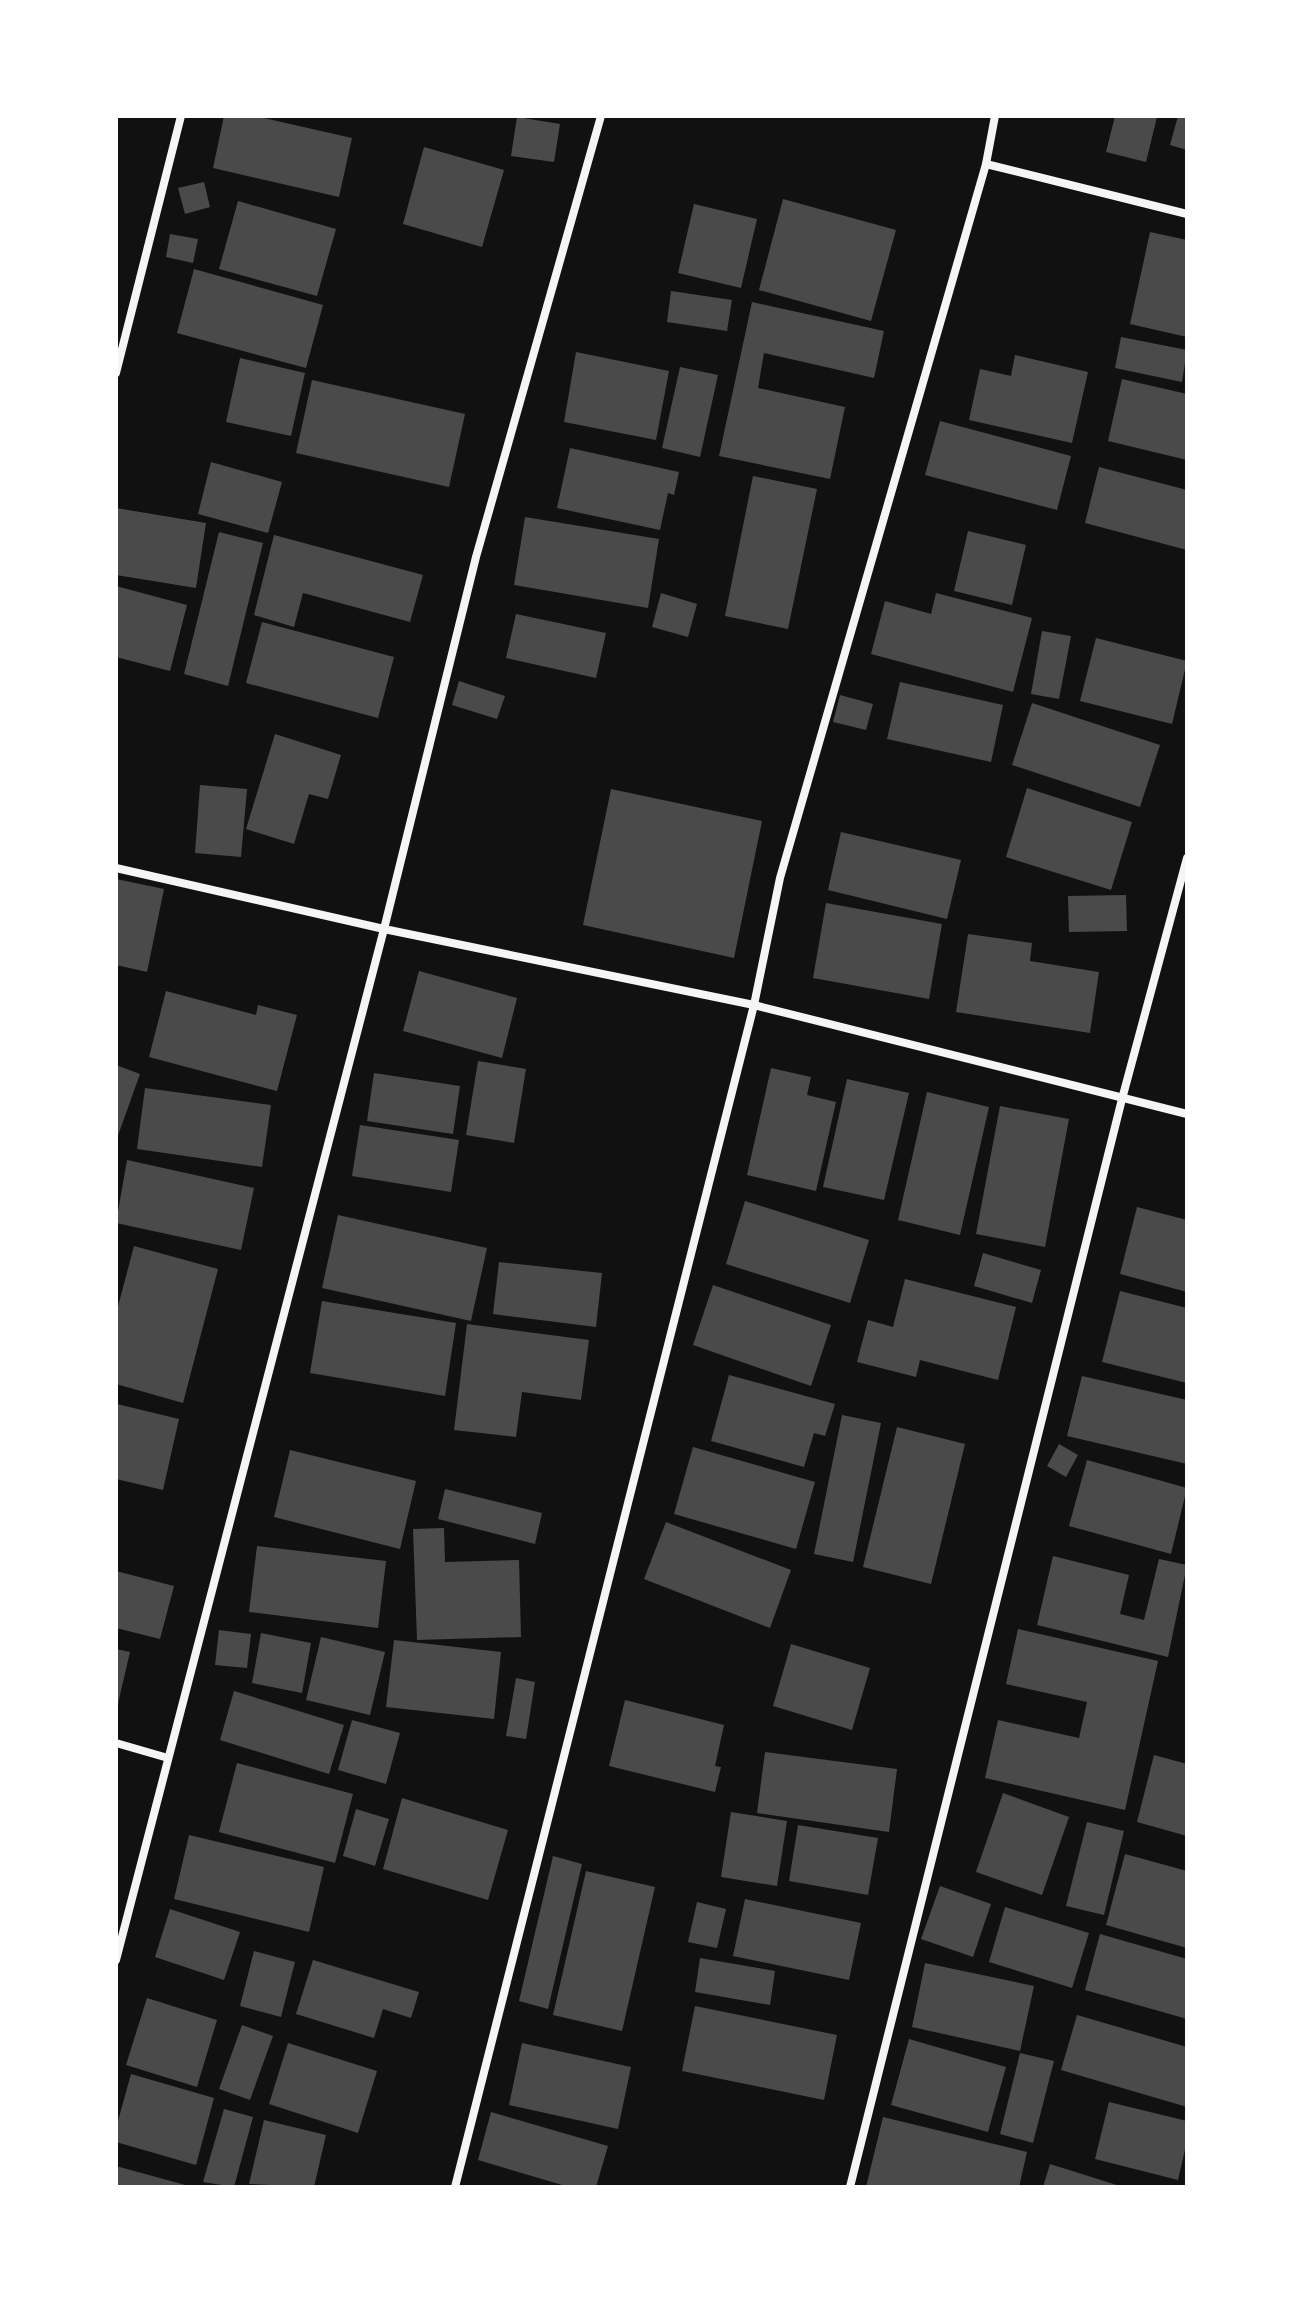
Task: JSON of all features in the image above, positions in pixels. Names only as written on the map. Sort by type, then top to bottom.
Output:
[{"type":"street","points":[[116,373],[181,116]]},
{"type":"street","points":[[116,1960],[384,929],[476,557],[601,116]]},
{"type":"street","points":[[455,2187],[754,1005],[780,878],[986,164],[995,116]]},
{"type":"street","points":[[986,164],[1187,214]]},
{"type":"street","points":[[850,2187],[1122,1099],[1187,858]]},
{"type":"street","points":[[116,868],[384,929],[754,1005],[1187,1114]]},
{"type":"street","points":[[116,1743],[168,1758]]},
{"type":"building","points":[[224,116],[255,116],[352,138],[339,197],[213,168]]},
{"type":"building","points":[[1115,116],[1157,117],[1146,162],[1106,152]]},
{"type":"building","points":[[1178,116],[1187,116],[1187,150],[1170,145]]},
{"type":"building","points":[[517,117],[560,124],[554,162],[511,156]]},
{"type":"building","points":[[424,147],[504,170],[482,247],[403,224]]},
{"type":"building","points":[[204,182],[210,207],[185,214],[178,188]]},
{"type":"building","points":[[783,199],[896,230],[871,321],[759,290]]},
{"type":"building","points":[[238,201],[336,229],[317,296],[219,269]]},
{"type":"building","points":[[694,204],[757,219],[741,288],[678,273]]},
{"type":"building","points":[[1150,232],[1187,240],[1187,337],[1130,324]]},
{"type":"building","points":[[170,234],[198,239],[193,263],[166,257]]},
{"type":"building","points":[[194,269],[323,305],[306,368],[177,333]]},
{"type":"building","points":[[671,291],[732,300],[727,331],[667,322]]},
{"type":"building","points":[[752,302],[884,331],[874,378],[764,353],[758,388],[845,407],[830,479],[719,456]]},
{"type":"building","points":[[1121,337],[1187,350],[1182,382],[1115,368]]},
{"type":"building","points":[[576,352],[669,371],[656,440],[564,422]]},
{"type":"building","points":[[1015,355],[1088,372],[1072,443],[969,420],[980,369],[1011,376]]},
{"type":"building","points":[[240,358],[305,373],[291,436],[226,422]]},
{"type":"building","points":[[680,367],[718,375],[700,457],[662,448]]},
{"type":"building","points":[[1122,379],[1187,394],[1187,460],[1108,441]]},
{"type":"building","points":[[312,380],[465,414],[449,487],[296,453]]},
{"type":"building","points":[[940,421],[1071,456],[1057,510],[925,475]]},
{"type":"building","points":[[570,448],[679,472],[674,495],[668,493],[660,530],[557,508]]},
{"type":"building","points":[[211,462],[282,482],[268,533],[198,514]]},
{"type":"building","points":[[1099,467],[1187,490],[1187,550],[1085,523]]},
{"type":"building","points":[[753,476],[817,489],[788,629],[725,616]]},
{"type":"building","points":[[116,508],[206,523],[196,588],[116,575]]},
{"type":"building","points":[[525,517],[659,539],[648,608],[514,585]]},
{"type":"building","points":[[968,531],[1026,545],[1012,605],[954,591]]},
{"type":"building","points":[[219,532],[263,543],[228,686],[184,674]]},
{"type":"building","points":[[274,535],[423,575],[410,622],[303,593],[294,627],[254,615]]},
{"type":"building","points":[[116,586],[187,605],[170,671],[116,657]]},
{"type":"building","points":[[661,593],[697,604],[688,637],[652,627]]},
{"type":"building","points":[[936,593],[1032,618],[1013,692],[871,654],[885,601],[931,614]]},
{"type":"building","points":[[516,614],[606,633],[596,678],[506,658]]},
{"type":"building","points":[[262,622],[394,657],[378,718],[246,683]]},
{"type":"building","points":[[1042,631],[1071,636],[1059,699],[1031,694]]},
{"type":"building","points":[[1096,638],[1187,661],[1172,724],[1080,701]]},
{"type":"building","points":[[459,681],[505,696],[497,719],[452,705]]},
{"type":"building","points":[[900,682],[1003,705],[991,762],[887,739]]},
{"type":"building","points":[[840,695],[873,704],[866,730],[833,722]]},
{"type":"building","points":[[1032,703],[1160,745],[1140,807],[1012,765]]},
{"type":"building","points":[[275,734],[341,755],[328,799],[309,794],[294,844],[246,829]]},
{"type":"building","points":[[200,785],[247,789],[241,857],[195,853]]},
{"type":"building","points":[[1027,788],[1132,822],[1111,890],[1006,857]]},
{"type":"building","points":[[611,789],[762,821],[734,958],[583,925]]},
{"type":"building","points":[[841,832],[961,860],[947,919],[828,890]]},
{"type":"building","points":[[116,879],[164,889],[147,972],[116,965]]},
{"type":"building","points":[[1126,895],[1127,931],[1069,932],[1068,896]]},
{"type":"building","points":[[826,903],[942,924],[929,999],[813,978]]},
{"type":"building","points":[[968,934],[1032,943],[1030,961],[1099,972],[1090,1033],[956,1012]]},
{"type":"building","points":[[419,971],[517,998],[502,1058],[403,1031]]},
{"type":"building","points":[[166,991],[256,1015],[258,1005],[297,1015],[277,1091],[149,1057]]},
{"type":"building","points":[[478,1061],[526,1069],[514,1143],[466,1135]]},
{"type":"building","points":[[116,1065],[140,1074],[116,1141]]},
{"type":"building","points":[[771,1068],[811,1077],[807,1095],[836,1102],[816,1191],[747,1175]]},
{"type":"building","points":[[374,1073],[460,1086],[453,1134],[367,1121]]},
{"type":"building","points":[[847,1079],[909,1093],[884,1200],[823,1187]]},
{"type":"building","points":[[145,1088],[271,1105],[262,1167],[137,1149]]},
{"type":"building","points":[[927,1092],[989,1107],[960,1235],[898,1220]]},
{"type":"building","points":[[1000,1106],[1069,1119],[1045,1247],[976,1234]]},
{"type":"building","points":[[360,1125],[459,1140],[451,1192],[352,1176]]},
{"type":"building","points":[[127,1160],[254,1188],[241,1250],[116,1223]]},
{"type":"building","points":[[745,1201],[869,1240],[850,1303],[726,1264]]},
{"type":"building","points":[[1137,1207],[1187,1220],[1187,1292],[1120,1274]]},
{"type":"building","points":[[338,1215],[487,1248],[471,1321],[322,1288]]},
{"type":"building","points":[[134,1246],[218,1269],[183,1403],[116,1384],[116,1314]]},
{"type":"building","points":[[983,1253],[1041,1270],[1032,1303],[974,1286]]},
{"type":"building","points":[[499,1262],[602,1273],[596,1327],[493,1314]]},
{"type":"building","points":[[905,1279],[1016,1307],[998,1380],[920,1360],[916,1377],[857,1362],[868,1320],[893,1327]]},
{"type":"building","points":[[713,1285],[831,1325],[811,1386],[693,1345]]},
{"type":"building","points":[[1120,1291],[1187,1308],[1187,1383],[1102,1362]]},
{"type":"building","points":[[322,1301],[456,1323],[445,1396],[310,1373]]},
{"type":"building","points":[[467,1324],[589,1340],[581,1400],[522,1392],[516,1437],[454,1430]]},
{"type":"building","points":[[729,1375],[835,1404],[825,1436],[814,1433],[804,1467],[711,1441]]},
{"type":"building","points":[[1082,1376],[1187,1400],[1187,1464],[1067,1436]]},
{"type":"building","points":[[117,1404],[179,1419],[163,1490],[116,1479]]},
{"type":"building","points":[[842,1415],[881,1423],[853,1562],[814,1554]]},
{"type":"building","points":[[897,1427],[965,1444],[931,1584],[863,1567]]},
{"type":"building","points":[[1059,1444],[1078,1455],[1066,1477],[1047,1466]]},
{"type":"building","points":[[693,1447],[815,1482],[796,1549],[674,1514]]},
{"type":"building","points":[[290,1450],[416,1481],[400,1549],[274,1517]]},
{"type":"building","points":[[1087,1460],[1187,1488],[1171,1554],[1069,1526]]},
{"type":"building","points":[[445,1489],[542,1513],[535,1544],[438,1519]]},
{"type":"building","points":[[666,1522],[791,1570],[770,1628],[644,1579]]},
{"type":"building","points":[[444,1528],[445,1562],[519,1560],[521,1637],[417,1640],[413,1529]]},
{"type":"building","points":[[257,1546],[386,1561],[378,1628],[249,1612]]},
{"type":"building","points":[[1053,1556],[1129,1575],[1120,1614],[1144,1620],[1159,1559],[1187,1565],[1168,1657],[1037,1625]]},
{"type":"building","points":[[116,1571],[174,1586],[160,1639],[116,1628]]},
{"type":"building","points":[[1018,1629],[1158,1661],[1125,1810],[985,1778],[998,1720],[1079,1738],[1087,1702],[1006,1684]]},
{"type":"building","points":[[219,1630],[251,1634],[247,1668],[215,1665]]},
{"type":"building","points":[[261,1633],[311,1643],[302,1693],[252,1683]]},
{"type":"building","points":[[321,1637],[385,1652],[370,1715],[306,1700]]},
{"type":"building","points":[[394,1640],[501,1652],[494,1719],[386,1707]]},
{"type":"building","points":[[791,1644],[870,1668],[852,1730],[773,1706]]},
{"type":"building","points":[[116,1649],[130,1652],[117,1708],[116,1708]]},
{"type":"building","points":[[516,1678],[535,1682],[526,1739],[506,1736]]},
{"type":"building","points":[[234,1691],[344,1725],[329,1774],[220,1740]]},
{"type":"building","points":[[625,1700],[724,1725],[715,1766],[721,1767],[715,1792],[609,1766]]},
{"type":"building","points":[[352,1720],[400,1733],[386,1784],[338,1770]]},
{"type":"building","points":[[765,1752],[897,1769],[889,1832],[757,1813]]},
{"type":"building","points":[[1154,1755],[1187,1764],[1187,1836],[1137,1822]]},
{"type":"building","points":[[237,1763],[353,1794],[335,1863],[219,1832]]},
{"type":"building","points":[[1003,1793],[1069,1817],[1042,1895],[976,1872]]},
{"type":"building","points":[[402,1798],[508,1830],[488,1900],[383,1869]]},
{"type":"building","points":[[356,1809],[389,1819],[375,1866],[343,1856]]},
{"type":"building","points":[[731,1812],[787,1821],[777,1886],[721,1877]]},
{"type":"building","points":[[1087,1822],[1124,1831],[1104,1915],[1066,1906]]},
{"type":"building","points":[[798,1825],[878,1838],[868,1895],[789,1881]]},
{"type":"building","points":[[189,1835],[324,1867],[309,1932],[174,1899]]},
{"type":"building","points":[[1125,1854],[1187,1871],[1187,1948],[1106,1925]]},
{"type":"building","points":[[553,1856],[582,1864],[548,2009],[519,2001]]},
{"type":"building","points":[[586,1871],[655,1887],[622,2031],[553,2015]]},
{"type":"building","points":[[940,1886],[991,1904],[973,1957],[921,1939]]},
{"type":"building","points":[[745,1899],[861,1923],[849,1980],[733,1956]]},
{"type":"building","points":[[697,1902],[726,1909],[717,1948],[688,1942]]},
{"type":"building","points":[[1005,1907],[1089,1933],[1072,1988],[989,1962]]},
{"type":"building","points":[[170,1909],[240,1932],[224,1980],[155,1957]]},
{"type":"building","points":[[1100,1934],[1187,1959],[1187,2019],[1085,1990]]},
{"type":"building","points":[[254,1951],[295,1962],[281,2017],[240,2006]]},
{"type":"building","points":[[700,1958],[775,1971],[770,2005],[695,1992]]},
{"type":"building","points":[[313,1960],[419,1992],[411,2018],[383,2009],[374,2038],[296,2014]]},
{"type":"building","points":[[925,1963],[1034,1986],[1020,2051],[912,2027]]},
{"type":"building","points":[[147,1998],[217,2020],[197,2087],[126,2065]]},
{"type":"building","points":[[695,2006],[837,2035],[824,2100],[682,2071]]},
{"type":"building","points":[[1077,2015],[1187,2047],[1187,2107],[1061,2070]]},
{"type":"building","points":[[242,2025],[273,2036],[250,2100],[219,2089]]},
{"type":"building","points":[[909,2039],[1006,2067],[988,2132],[891,2105]]},
{"type":"building","points":[[288,2043],[377,2071],[358,2133],[269,2104]]},
{"type":"building","points":[[522,2043],[631,2067],[618,2129],[509,2105]]},
{"type":"building","points":[[1020,2053],[1054,2061],[1033,2143],[1000,2134]]},
{"type":"building","points":[[131,2074],[214,2098],[196,2165],[116,2142],[116,2128]]},
{"type":"building","points":[[1109,2102],[1187,2121],[1187,2141],[1178,2180],[1095,2159]]},
{"type":"building","points":[[224,2109],[253,2117],[234,2187],[203,2182]]},
{"type":"building","points":[[491,2112],[608,2146],[596,2187],[569,2187],[478,2160]]},
{"type":"building","points":[[883,2117],[1027,2152],[1019,2187],[866,2187]]},
{"type":"building","points":[[264,2120],[326,2135],[314,2187],[249,2184]]},
{"type":"building","points":[[1050,2164],[1120,2186],[1043,2187]]},
{"type":"building","points":[[116,2166],[189,2186],[189,2187],[116,2187]]}]
